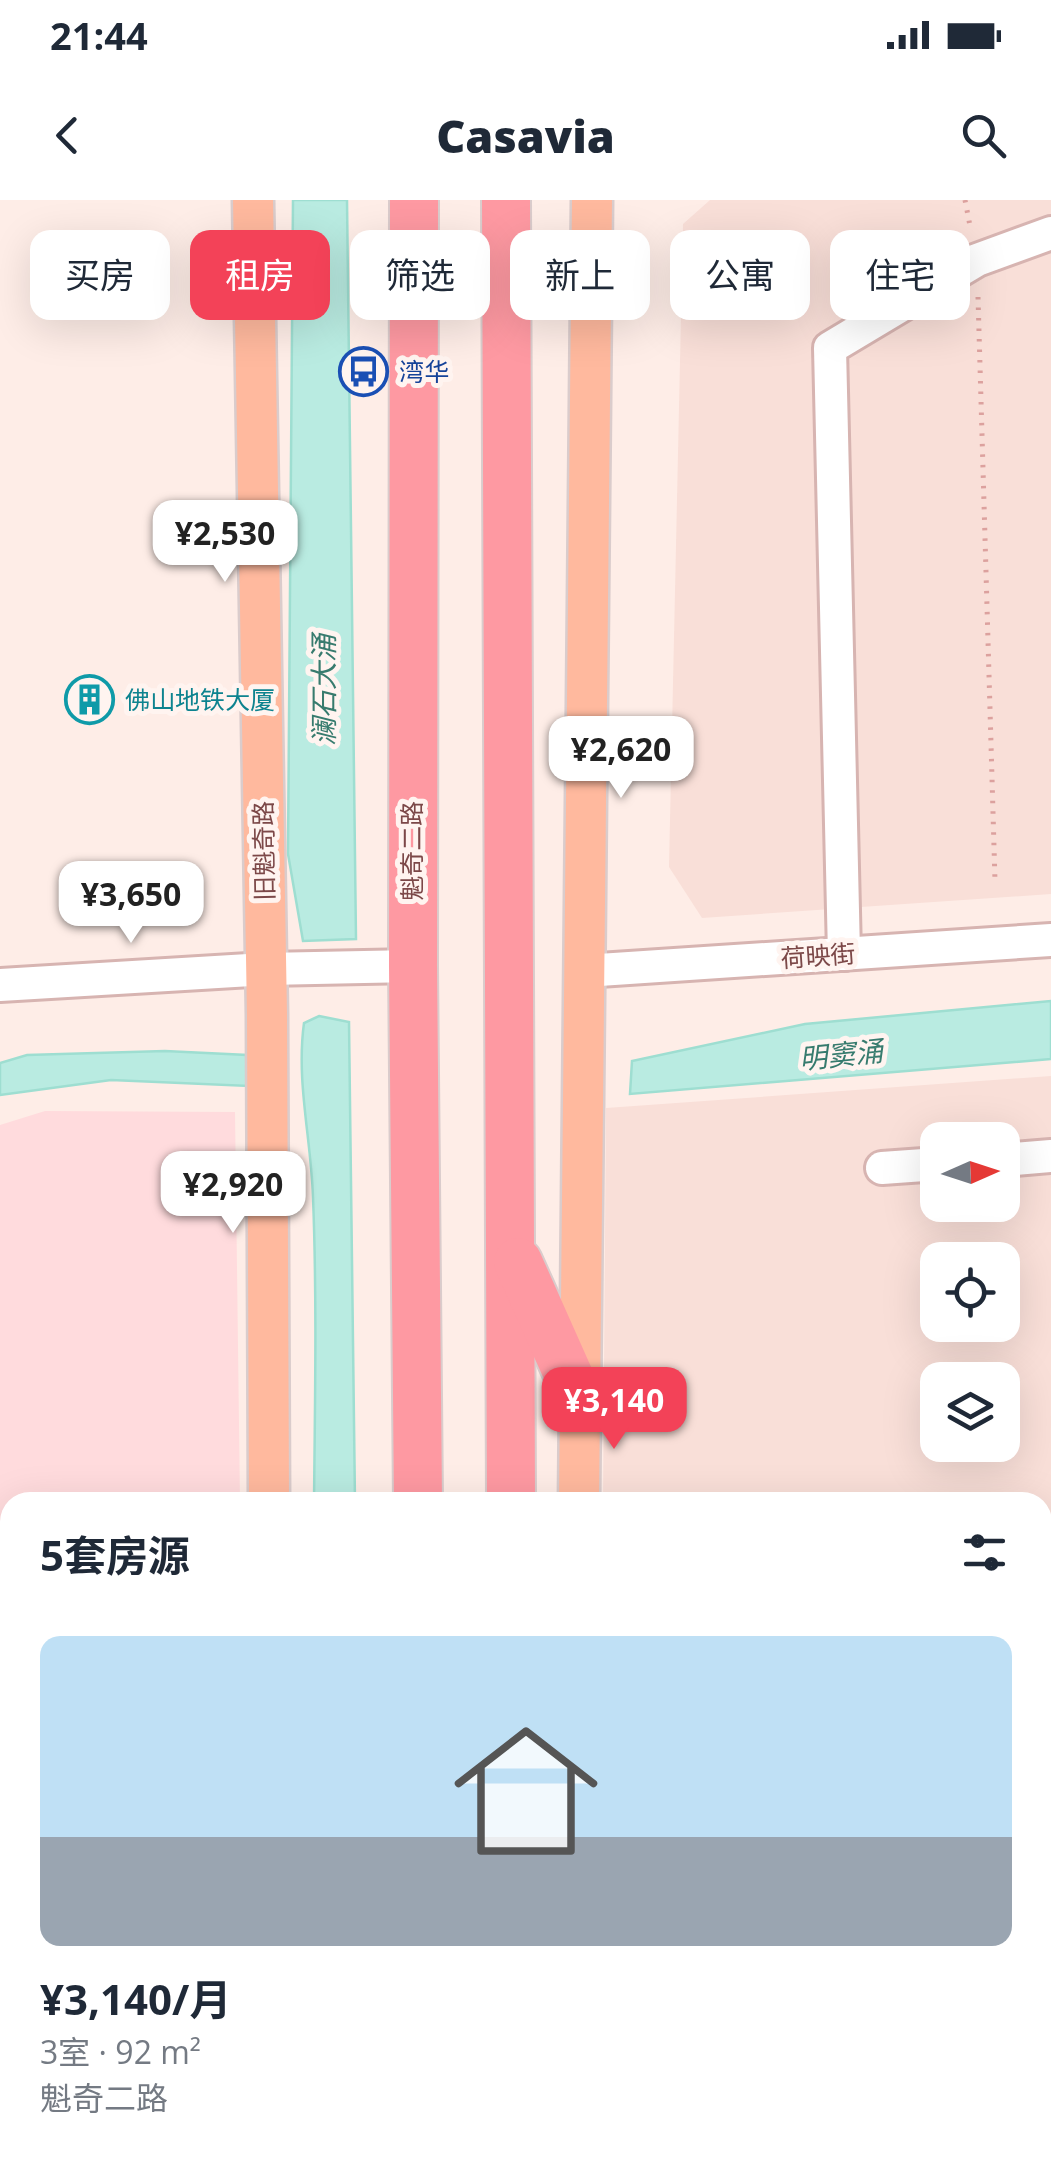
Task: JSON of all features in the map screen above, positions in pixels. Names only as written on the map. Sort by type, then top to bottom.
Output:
[{"type":"highway","points":[[506,200],[511,1492]]},
{"type":"highway","points":[[506,369],[530,200]]},
{"type":"highway","name":"魁奇二路","points":[[411,211],[418,1492]]},
{"type":"highway","points":[[510,1246],[580,1400]]},
{"type":"main road","name":"旧魁奇路","points":[[253,200],[266,969],[269,1492]]},
{"type":"main road","points":[[579,1492],[592,200]]},
{"type":"street","points":[[844,954],[830,348],[976,260],[1051,232]]},
{"type":"street","name":"荷映街","points":[[584,972],[1051,940]]},
{"type":"street","points":[[0,985],[266,969],[413,966]]},
{"type":"street","points":[[1020,1159],[1051,1156]]},
{"type":"street","points":[[882,1168],[920,1165]]},
{"type":"path","points":[[965,200],[976,260],[994,881]]},
{"type":"shaded area","points":[[710,200],[1051,200],[1051,894],[702,918],[669,867],[681,320],[810,320],[810,230],[683,230],[683,224]]},
{"type":"shaded area","points":[[1051,1076],[1051,1492],[603,1492],[606,1108]]},
{"type":"shaded area","points":[[45,1111],[235,1112],[240,1492],[0,1492],[0,1125]]},
{"type":"water","name":"澜石大涌","points":[[293,200],[347,200],[356,939],[303,941],[288,854],[292,320],[330,320],[330,230],[293,230]]},
{"type":"water","name":"明窦涌","points":[[1051,1001],[1051,1059],[630,1094],[632,1061],[805,1024]]},
{"type":"water","points":[[319,1016],[349,1022],[355,1492],[314,1492],[314,1235],[302,1066],[304,1023]]},
{"type":"water","points":[[165,1051],[247,1055],[249,1086],[111,1080],[0,1095],[0,1063],[27,1055]]},
{"type":"place","name":"湾华","points":[[364,372]]},
{"type":"place","name":"佛山地铁大厦","points":[[90,700]]}]
